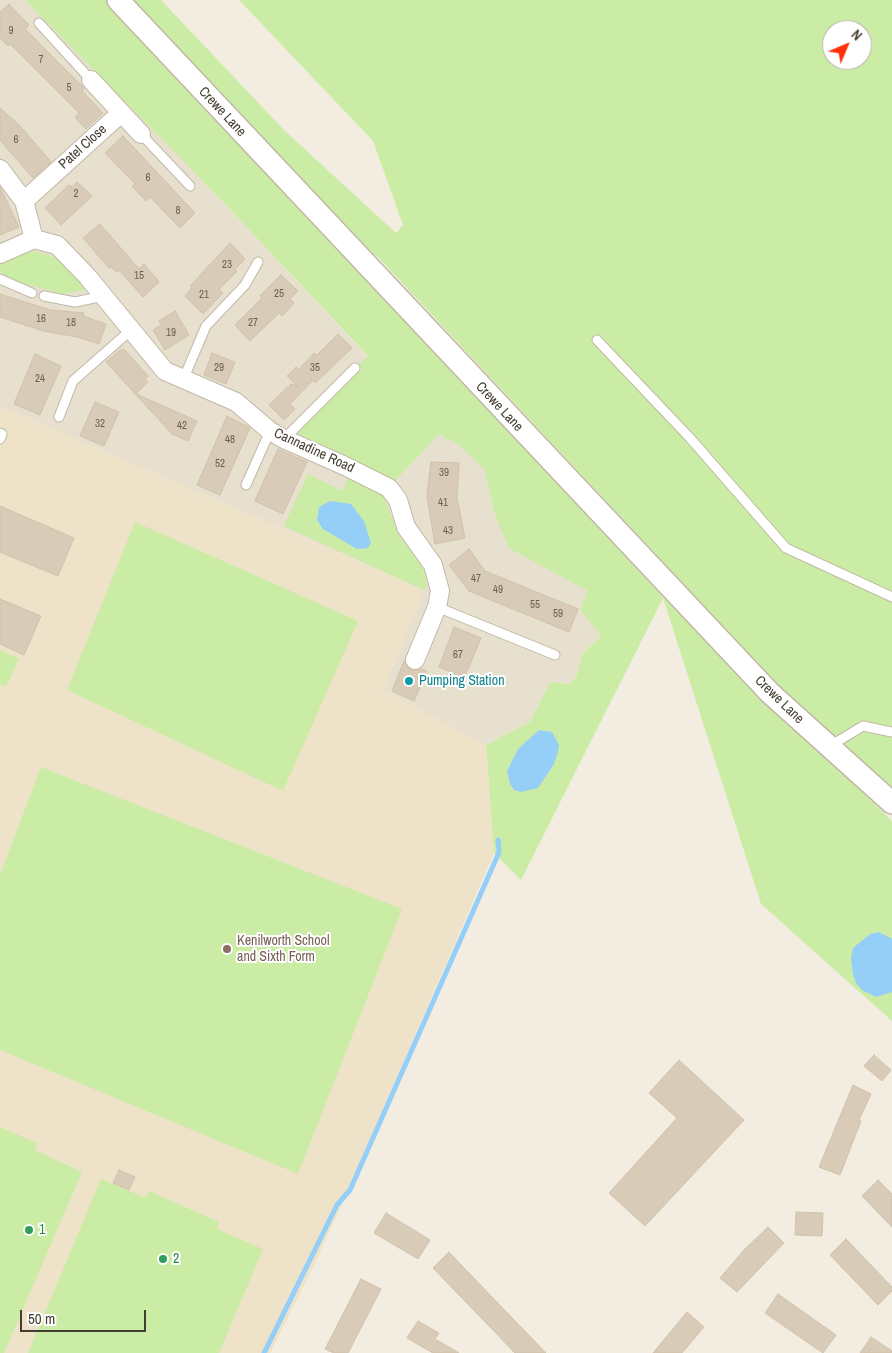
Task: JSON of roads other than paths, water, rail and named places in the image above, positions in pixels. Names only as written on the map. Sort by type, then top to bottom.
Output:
[{"type":"street","name":"Crewe Lane","points":[[118,0],[770,693],[827,747],[892,803]]},
{"type":"street","points":[[91,80],[141,134]]},
{"type":"street","name":"Patel Close","points":[[24,201],[121,113]]},
{"type":"street","points":[[0,169],[24,201],[34,239],[0,254]]},
{"type":"street","name":"Cannadine Road","points":[[34,239],[57,245],[70,256],[165,371],[236,402],[277,435],[380,483],[394,494],[406,527],[433,565],[440,591],[437,607],[415,660]]},
{"type":"lane","points":[[39,23],[91,80]]},
{"type":"lane","points":[[141,134],[190,186]]},
{"type":"lane","points":[[183,380],[206,326],[245,285],[258,262]]},
{"type":"lane","points":[[0,279],[32,292]]},
{"type":"lane","points":[[44,296],[75,302],[104,296]]},
{"type":"lane","points":[[59,417],[73,381],[131,330]]},
{"type":"lane","points":[[597,340],[690,438],[786,548],[892,597]]},
{"type":"lane","points":[[246,485],[277,435],[355,368]]},
{"type":"lane","points":[[0,433],[2,434],[0,439]]},
{"type":"lane","points":[[437,607],[554,655]]},
{"type":"lane","points":[[827,747],[863,726],[890,731],[892,743]]},
{"type":"water","points":[[330,501],[351,504],[364,521],[371,543],[368,548],[357,549],[323,529],[317,520],[319,507]]},
{"type":"water","points":[[539,730],[552,732],[559,745],[554,764],[538,788],[521,792],[514,790],[510,784],[507,771],[518,749]]},
{"type":"water","points":[[879,932],[892,939],[892,992],[876,997],[862,990],[856,983],[851,958],[853,948],[870,934]]},
{"type":"waterway","points":[[264,1353],[337,1205],[350,1190],[497,857],[499,852],[498,840]]},
{"type":"place","name":"Pumping Station","points":[[409,681]]},
{"type":"place","name":"Kenilworth School and Sixth Form","points":[[227,949]]},
{"type":"place","name":"1","points":[[29,1230]]},
{"type":"place","name":"2","points":[[163,1259]]}]
